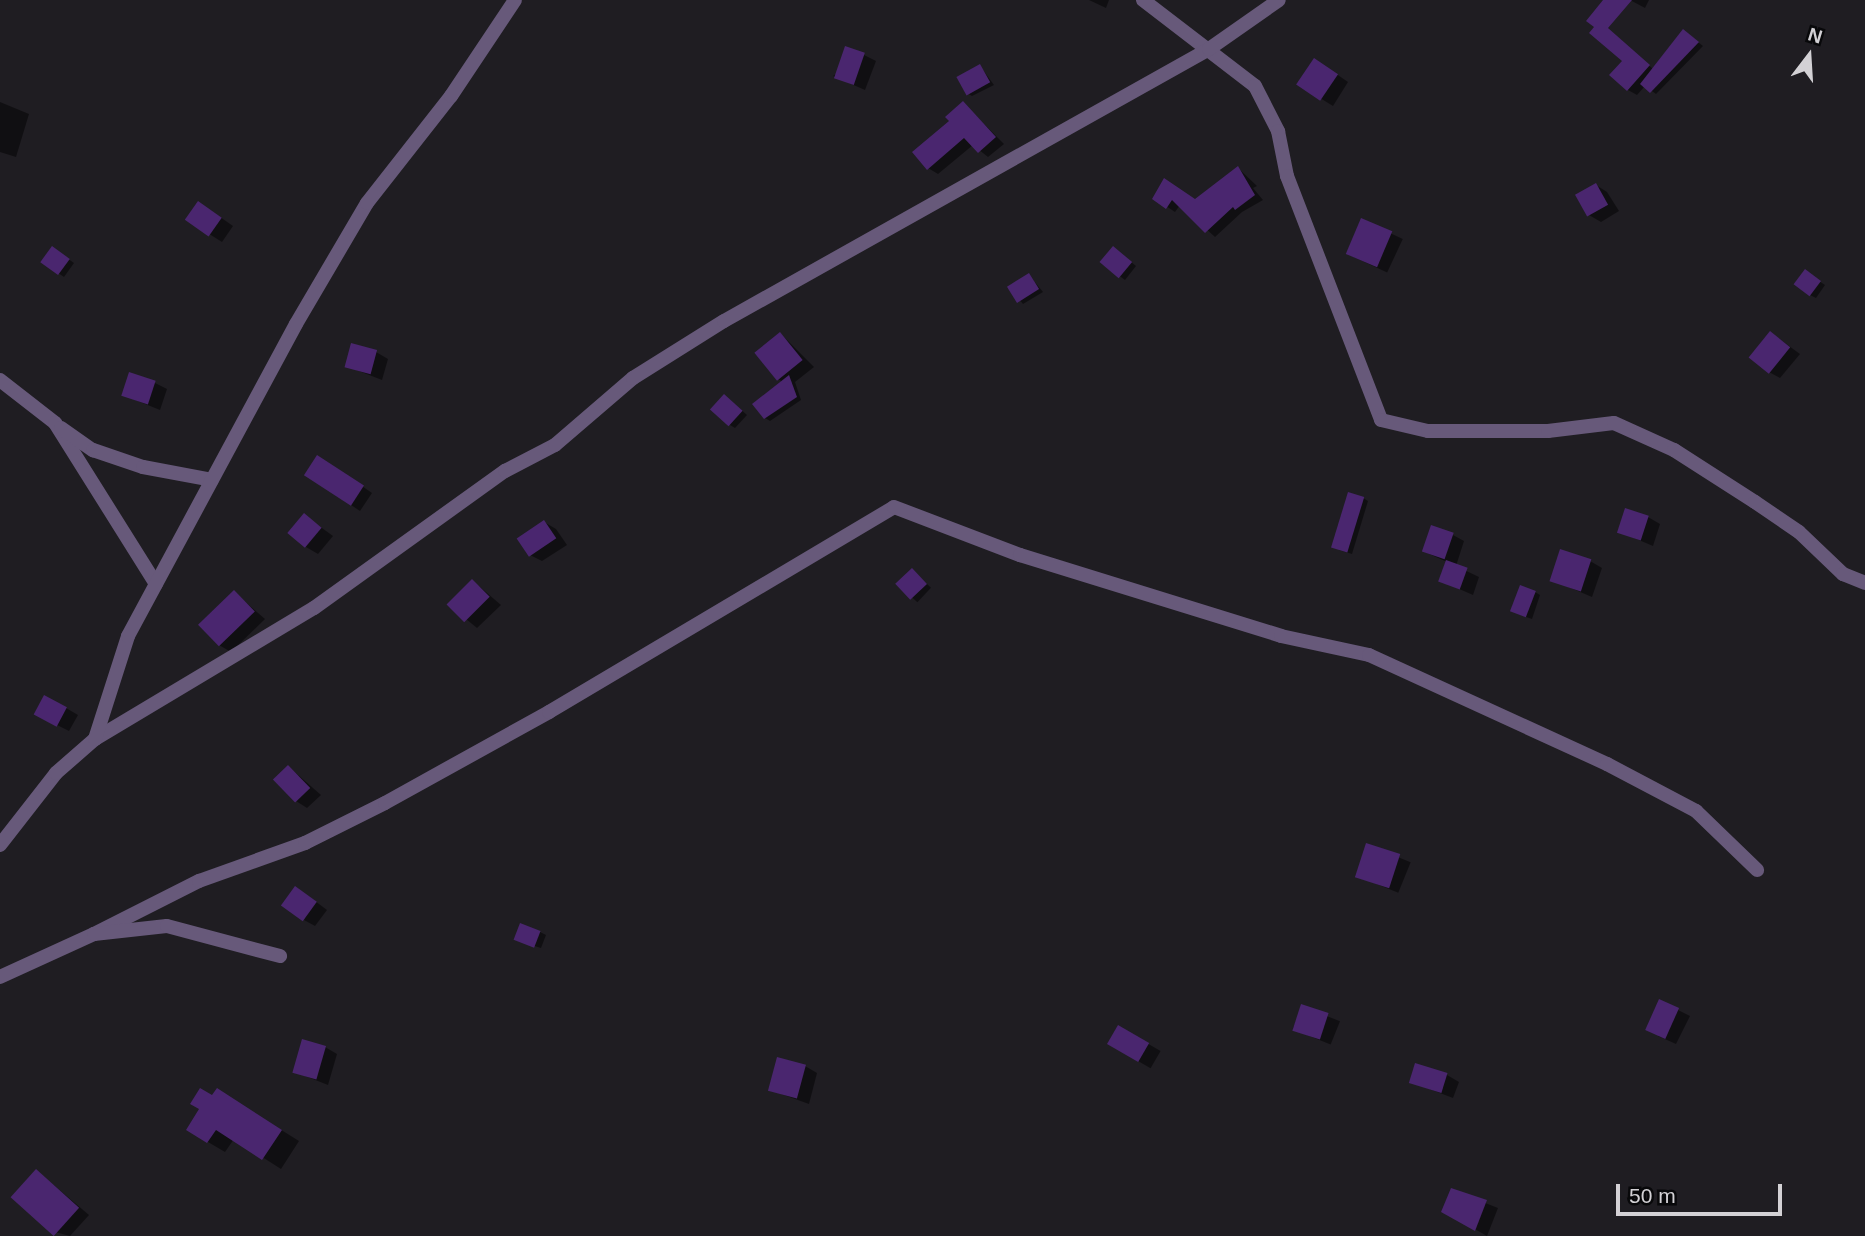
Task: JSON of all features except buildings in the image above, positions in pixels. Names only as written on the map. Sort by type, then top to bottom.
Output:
[{"type":"street","points":[[95,739],[128,636],[366,203],[451,96],[515,0]]},
{"type":"street","points":[[1143,0],[1255,86],[1278,131],[1287,176],[1381,420],[1429,431],[1548,431],[1614,423],[1674,450],[1799,532],[1843,574],[1865,583]]},
{"type":"street","points":[[0,845],[56,773],[95,739],[314,608],[505,471],[555,445],[633,377],[701,335],[1209,50],[1279,0]]},
{"type":"street","points":[[0,380],[93,450],[143,467],[212,480]]},
{"type":"street","points":[[55,423],[156,584]]},
{"type":"street","points":[[0,977],[94,934],[199,881],[305,843],[384,803],[549,712],[894,507],[1020,555],[1281,636],[1369,655],[1607,764],[1696,811],[1758,870]]},
{"type":"street","points":[[94,934],[167,926],[280,956]]}]
